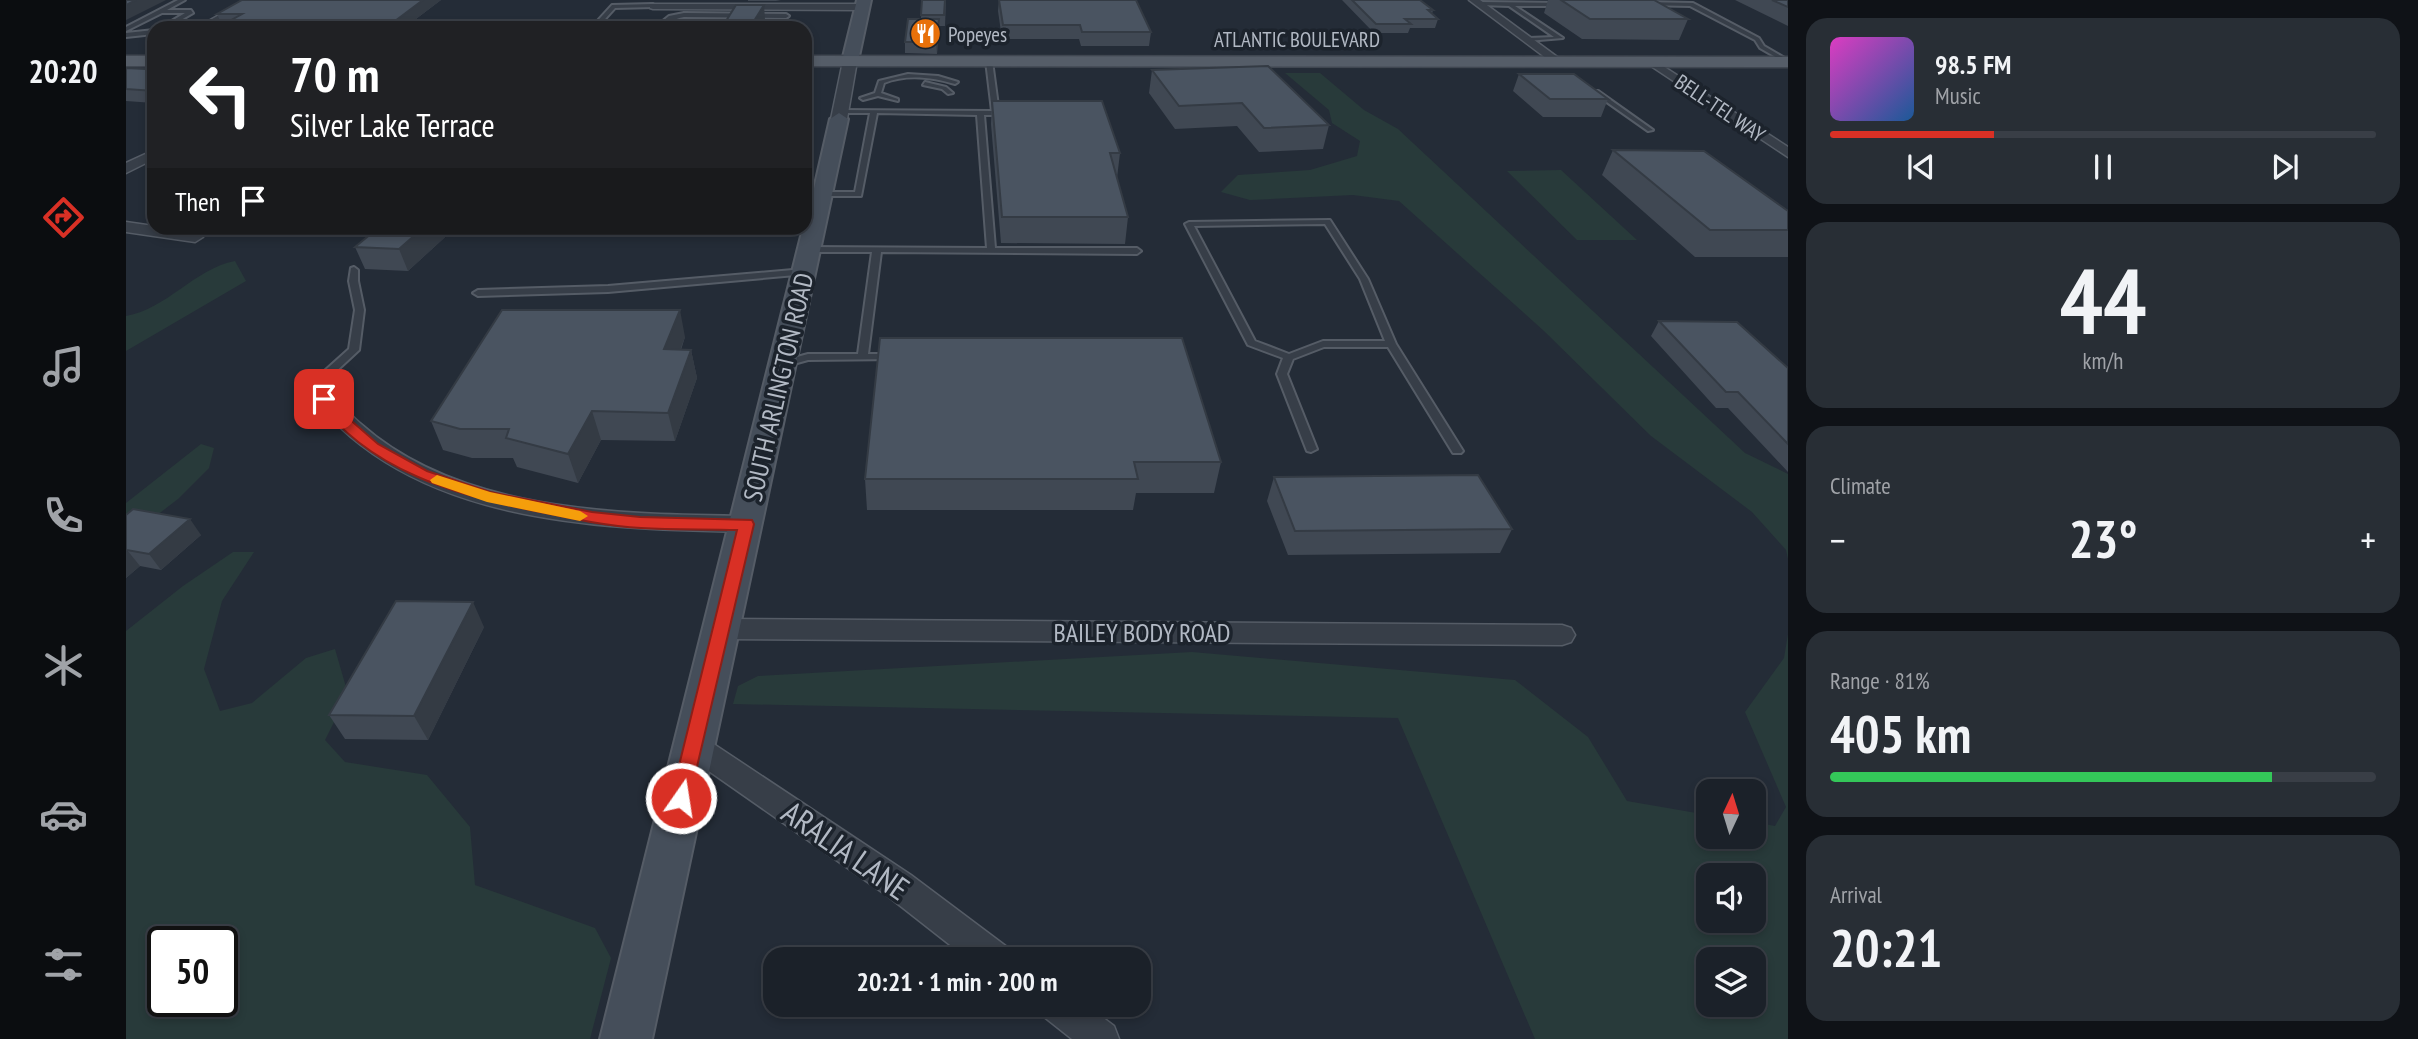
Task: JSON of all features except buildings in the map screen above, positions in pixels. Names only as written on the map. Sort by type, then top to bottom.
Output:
[{"type":"main road","points":[[850,61],[863,4]]},
{"type":"main road","name":"ATLANTIC BOULEVARD","points":[[812,61],[1788,62]]},
{"type":"main road","name":"SOUTH ARLINGTON ROAD","points":[[812,234],[847,109]]},
{"type":"main road","name":"SOUTH ARLINGTON ROAD","points":[[626,1039],[812,235]]},
{"type":"street","points":[[214,21],[253,0]]},
{"type":"street","points":[[1477,2],[1558,62]]},
{"type":"street","points":[[653,6],[739,3],[863,4]]},
{"type":"street","name":"SOUTH ARLINGTON ROAD","points":[[847,109],[850,61]]},
{"type":"street","name":"BELL-TEL WAY","points":[[1652,62],[1788,153]]},
{"type":"street","points":[[126,169],[147,158]]},
{"type":"street","points":[[126,227],[147,230]]},
{"type":"street","points":[[181,235],[195,237]]},
{"type":"street","points":[[314,386],[334,413],[373,447],[421,474],[487,497],[592,517],[640,523],[746,524]]},
{"type":"street","name":"BAILEY BODY ROAD","points":[[722,629],[1562,635]]},
{"type":"street","name":"ARALIA LANE","points":[[693,745],[900,886],[979,947]]},
{"type":"street","points":[[1072,1017],[1101,1039]]},
{"type":"lane","points":[[126,29],[183,0]]},
{"type":"lane","points":[[1477,2],[1575,4]]},
{"type":"lane","points":[[1511,4],[1560,38],[1529,40]]},
{"type":"lane","points":[[1639,4],[1691,4],[1756,39],[1762,47],[1788,62]]},
{"type":"lane","points":[[600,21],[614,6],[653,6]]},
{"type":"lane","points":[[160,11],[191,12],[175,21]]},
{"type":"lane","points":[[666,21],[671,17],[684,15],[786,16]]},
{"type":"lane","points":[[126,36],[147,34]]},
{"type":"lane","points":[[847,109],[996,113],[989,61]]},
{"type":"lane","points":[[879,91],[881,82],[893,77],[940,78],[955,82]]},
{"type":"lane","points":[[1584,83],[1650,130]]},
{"type":"lane","points":[[847,109],[879,91],[936,85],[950,93]]},
{"type":"lane","points":[[879,91],[896,100]]},
{"type":"lane","points":[[821,194],[858,194],[874,111]]},
{"type":"lane","points":[[980,113],[991,250]]},
{"type":"lane","points":[[1391,344],[1323,344],[1289,357],[1251,343],[1189,224],[1327,222],[1364,279],[1391,344],[1457,451]]},
{"type":"lane","points":[[863,357],[877,249]]},
{"type":"lane","points":[[478,293],[608,289],[877,249],[1137,251]]},
{"type":"lane","points":[[314,386],[354,350],[358,316],[354,270]]},
{"type":"lane","points":[[783,364],[808,357],[901,357]]},
{"type":"lane","points":[[1289,357],[1282,374],[1311,449]]},
{"type":"shaded area","points":[[1285,73],[1320,73],[1364,110],[1398,129],[1745,453],[1788,474],[1788,559],[1786,550],[1752,512],[1651,436],[1544,331],[1399,201],[1353,195],[1250,200],[1221,192],[1238,175],[1310,170],[1357,156],[1360,141],[1332,123],[1329,110]]},
{"type":"shaded area","points":[[1561,170],[1637,240],[1577,240],[1507,171]]},
{"type":"shaded area","points":[[235,261],[246,281],[126,351],[126,316],[155,306],[206,272]]},
{"type":"shaded area","points":[[201,444],[214,448],[209,468],[178,499],[126,539],[126,503]]},
{"type":"shaded area","points":[[233,552],[254,552],[222,601],[204,669],[220,711],[252,703],[306,658],[335,649],[348,694],[325,740],[345,762],[427,775],[470,827],[475,885],[595,928],[611,958],[590,1039],[126,1039],[126,631],[183,586]]},
{"type":"shaded area","points":[[1788,634],[1788,1039],[1535,1039],[1398,718],[733,704],[738,686],[758,676],[1192,652],[1515,680],[1588,737],[1627,801],[1696,813],[1696,849],[1766,849],[1766,824],[1775,826],[1786,807],[1745,712],[1784,658]]},
{"type":"slow traffic","points":[[437,480],[487,497],[580,516]]},
{"type":"place","name":"Popeyes","points":[[925,34]]},
{"type":"route","points":[[324,399],[334,413],[373,447],[421,474],[487,497],[568,515],[640,523],[746,524],[681,798]]}]
